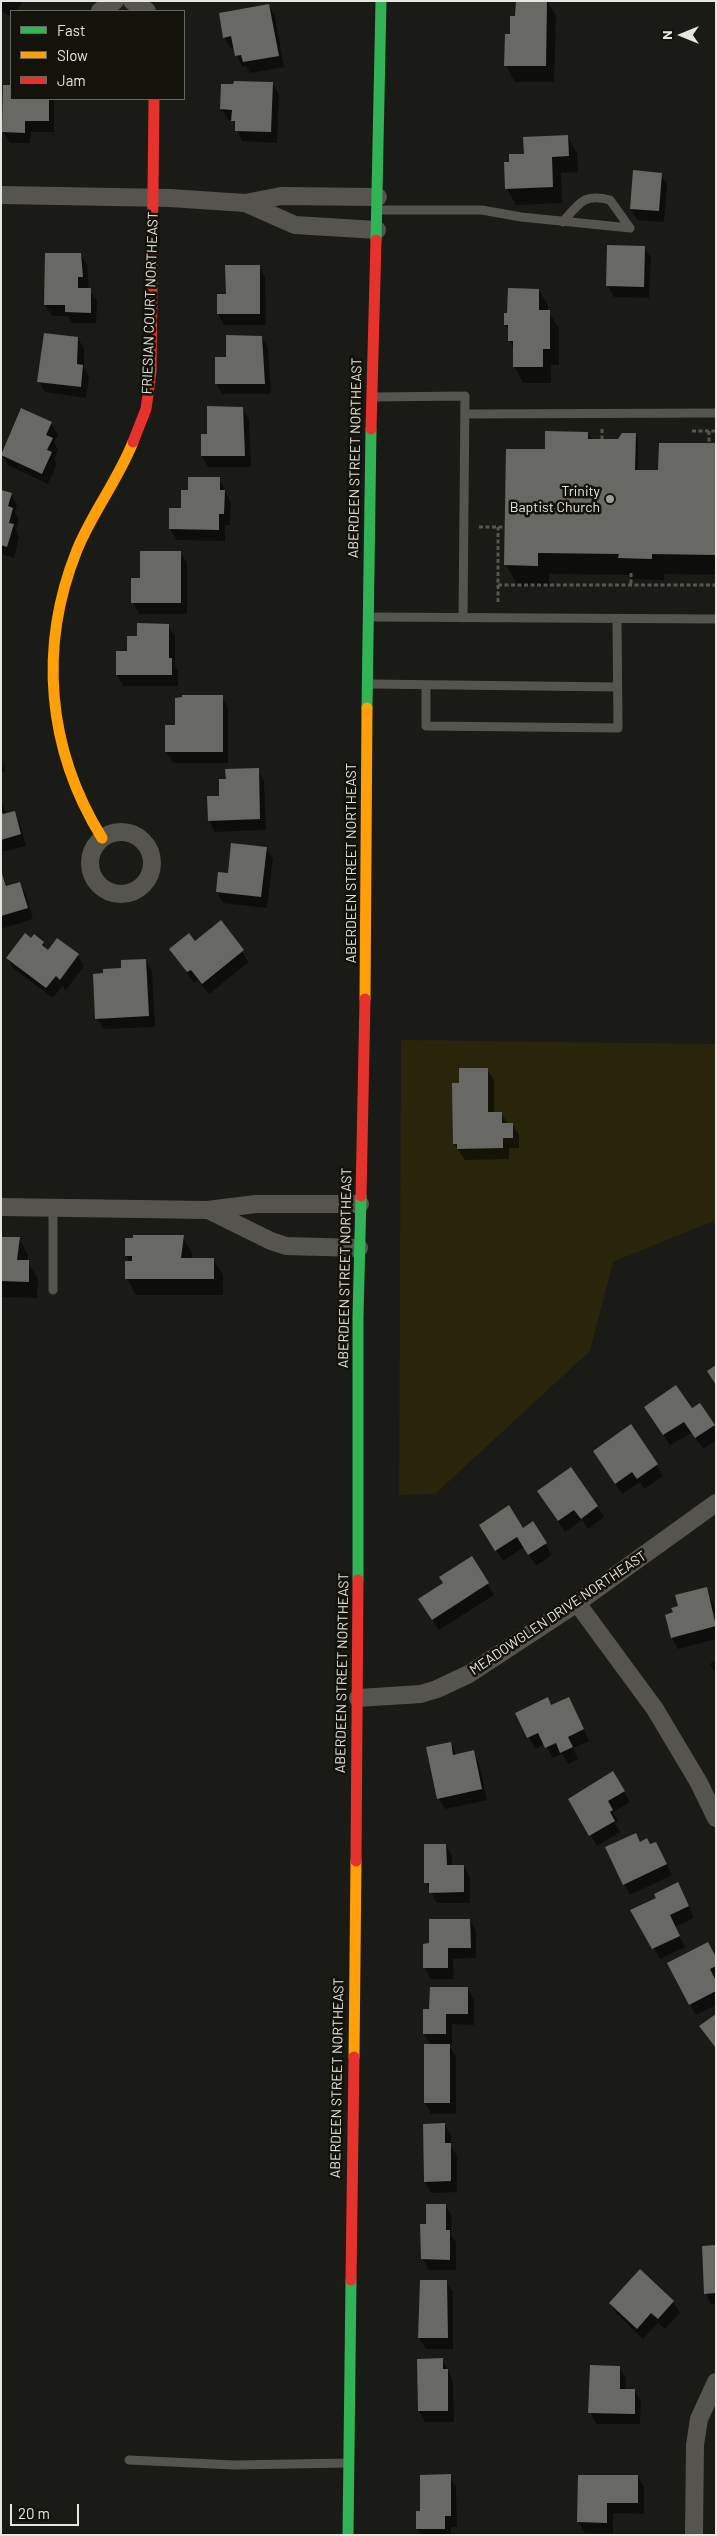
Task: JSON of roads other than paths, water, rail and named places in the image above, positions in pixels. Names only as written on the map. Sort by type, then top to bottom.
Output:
[{"type":"street","points":[[102,10],[115,1]]},
{"type":"street","points":[[132,1],[146,10]]},
{"type":"street","name":"ABERDEEN STREET NORTHEAST","points":[[348,2535],[358,1698],[359,1248],[365,1029],[366,617],[377,230],[381,1]]},
{"type":"street","name":"FRIESIAN COURT NORTHEAST","points":[[102,838],[84,809],[59,739],[51,670],[58,605],[77,549],[132,445],[146,409],[151,372],[154,100]]},
{"type":"street","points":[[1,195],[153,198],[245,203],[280,196],[377,203]]},
{"type":"street","points":[[245,203],[295,225],[377,230]]},
{"type":"street","points":[[1,1207],[207,1210],[256,1204],[360,1204]]},
{"type":"street","points":[[207,1210],[271,1241],[286,1246],[359,1248]]},
{"type":"street","name":"MEADOWGLEN DRIVE NORTHEAST","points":[[358,1698],[406,1696],[437,1689],[469,1674],[577,1603],[716,1503]]},
{"type":"street","points":[[577,1603],[655,1709],[699,1783],[716,1818]]},
{"type":"street","points":[[694,2535],[695,2445],[699,2419],[716,2382]]},
{"type":"lane","points":[[377,203],[482,210],[564,222],[630,228],[610,200],[598,197],[587,198],[578,204],[564,222]]},
{"type":"lane","points":[[372,397],[465,396],[463,618]]},
{"type":"lane","points":[[465,414],[716,413]]},
{"type":"lane","points":[[366,617],[617,620],[716,619]]},
{"type":"lane","points":[[426,685],[426,726],[618,728],[617,620]]},
{"type":"lane","points":[[367,684],[617,687]]},
{"type":"lane","points":[[52,1208],[53,1290]]},
{"type":"lane","points":[[129,2460],[234,2465],[348,2463]]},
{"type":"place","name":"Trinity Baptist Church","points":[[610,499]]}]
